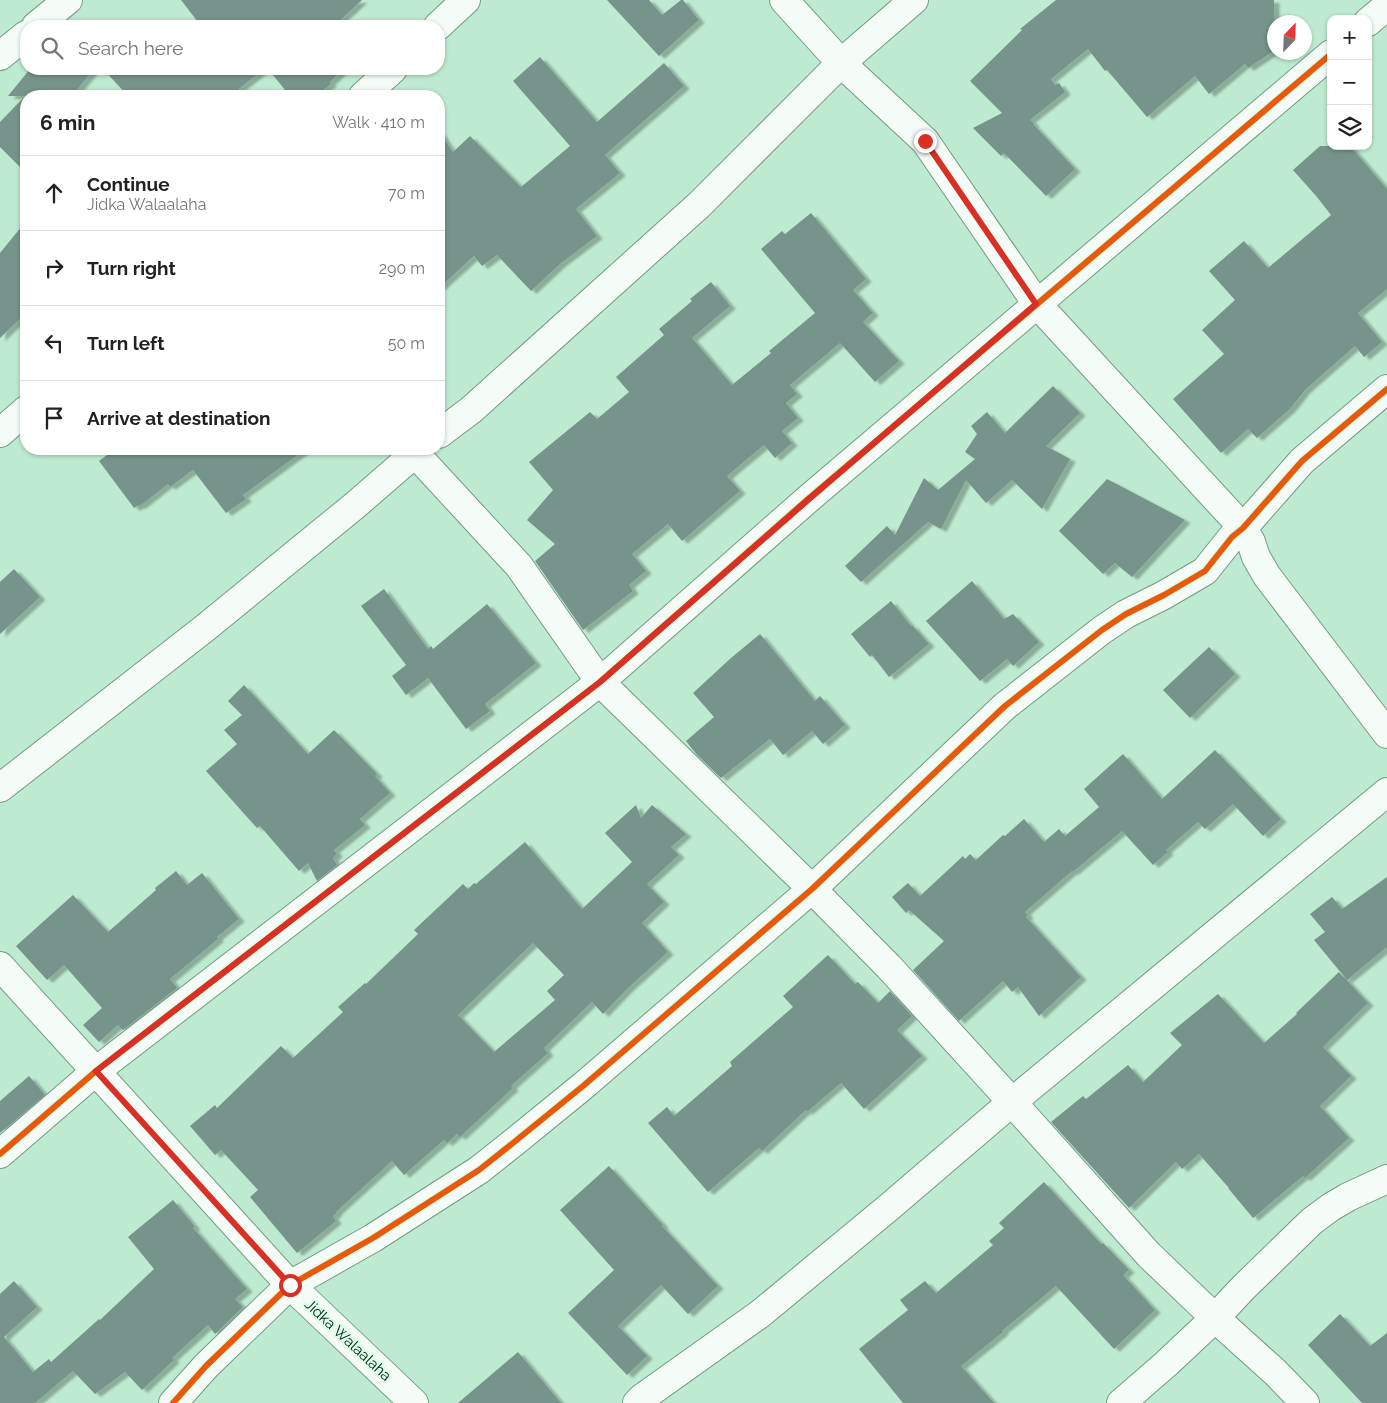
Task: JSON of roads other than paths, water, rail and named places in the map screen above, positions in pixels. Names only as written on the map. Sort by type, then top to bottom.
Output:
[{"type":"street","points":[[43,20],[68,0]]},
{"type":"street","points":[[444,20],[466,0]]},
{"type":"street","points":[[784,0],[842,63],[925,141],[1036,304],[1243,528],[1267,576],[1387,734]]},
{"type":"street","points":[[445,430],[471,410],[698,205],[842,63],[914,0]]},
{"type":"street","points":[[1372,19],[1387,6]]},
{"type":"street","points":[[0,56],[20,40]]},
{"type":"street","points":[[0,1154],[96,1071],[600,682],[1036,304],[1327,57]]},
{"type":"street","points":[[370,90],[386,75]]},
{"type":"street","points":[[173,1403],[206,1366],[290,1285],[373,1238],[479,1170],[583,1086],[812,889],[1005,706],[1102,630],[1126,614],[1205,571],[1232,538],[1302,461],[1387,389]]},
{"type":"street","points":[[0,434],[20,416]]},
{"type":"street","points":[[0,788],[204,628],[353,507],[410,455]]},
{"type":"street","points":[[420,455],[520,566],[600,682],[889,967],[1149,1254],[1215,1318],[1275,1372],[1305,1403]]},
{"type":"street","points":[[637,1403],[760,1314],[1012,1102],[1387,792]]},
{"type":"street","name":"Jidka Walaalaha","points":[[0,966],[290,1285],[414,1403]]},
{"type":"street","points":[[1121,1403],[1215,1318],[1312,1221],[1348,1196],[1387,1179]]}]
